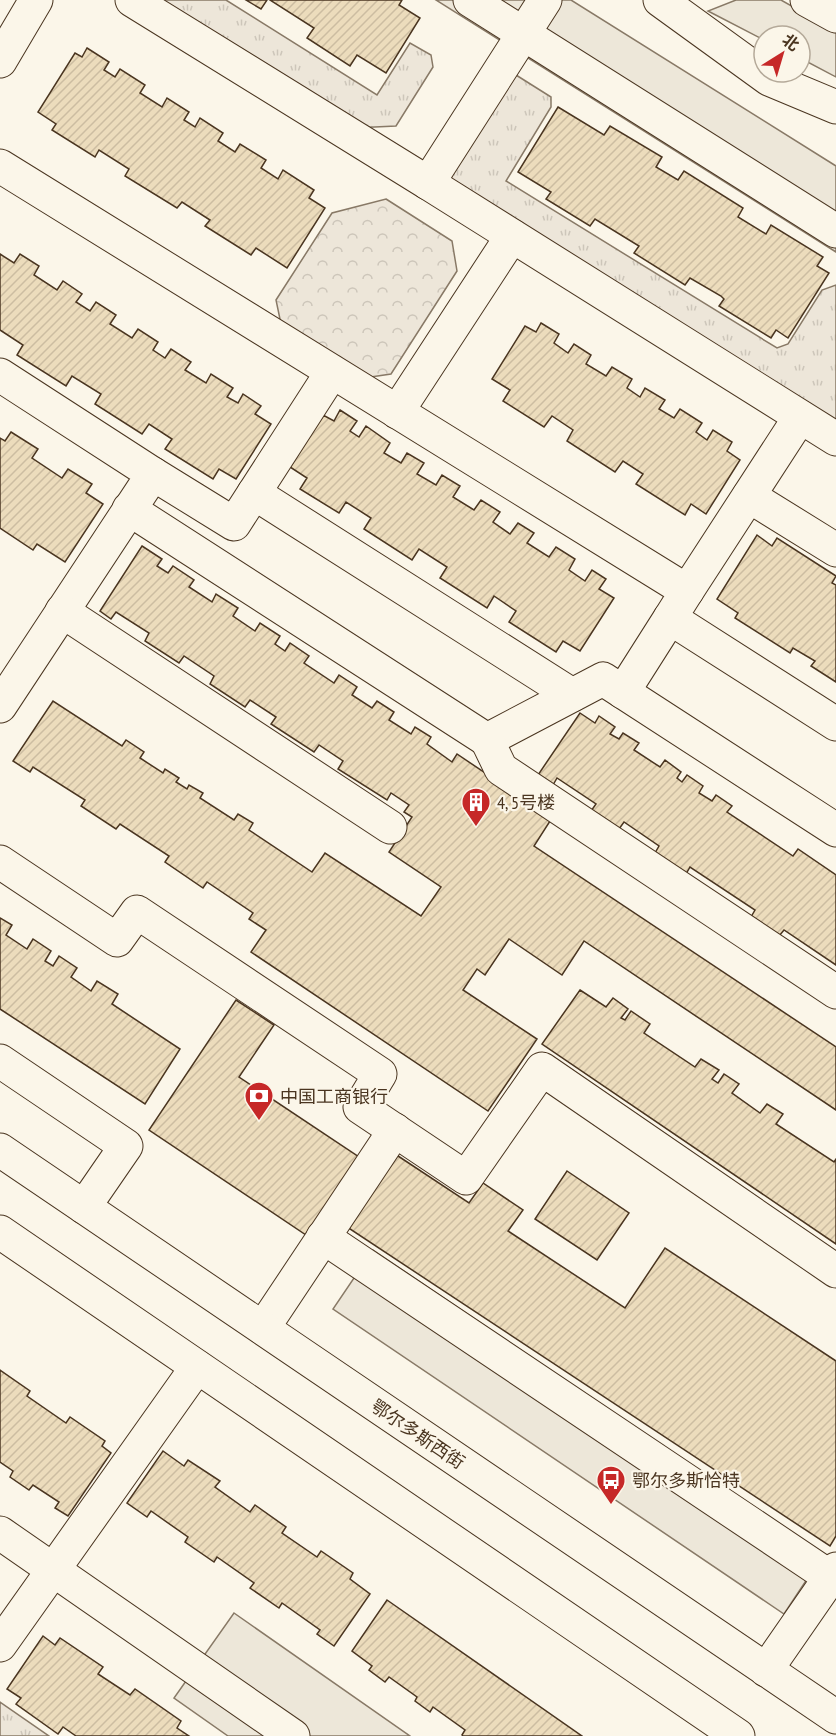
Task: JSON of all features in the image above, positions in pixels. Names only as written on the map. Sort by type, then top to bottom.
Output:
[{"type":"main road","points":[[0,61],[36,0]]},
{"type":"main road","points":[[132,0],[836,439]]},
{"type":"main road","points":[[470,0],[836,231]]},
{"type":"main road","points":[[428,183],[545,0]]},
{"type":"main road","points":[[807,0],[836,16]]},
{"type":"main road","points":[[675,3],[770,79],[836,107]]},
{"type":"main road","points":[[0,166],[397,412],[678,605],[836,724]]},
{"type":"main road","points":[[397,412],[512,236]]},
{"type":"main road","points":[[0,375],[234,524],[332,372]]},
{"type":"main road","points":[[623,692],[800,417]]},
{"type":"main road","points":[[0,706],[153,474]]},
{"type":"main road","points":[[254,493],[572,695]]},
{"type":"main road","points":[[749,496],[836,550]]},
{"type":"main road","points":[[129,509],[487,740],[501,769],[836,992]]},
{"type":"main road","points":[[62,611],[390,827]]},
{"type":"main road","points":[[487,740],[603,679],[836,830]]},
{"type":"main road","points":[[0,862],[117,940],[136,912],[380,1074],[360,1107],[466,1178],[542,1069],[836,1271]]},
{"type":"main road","points":[[0,1061],[126,1146],[84,1207]]},
{"type":"main road","points":[[262,1328],[395,1130]]},
{"type":"main road","name":"鄂尔多斯西街","points":[[0,1150],[836,1718]]},
{"type":"main road","points":[[0,1232],[738,1736]]},
{"type":"main road","points":[[323,1238],[833,1573],[766,1670]]},
{"type":"main road","points":[[0,1645],[197,1366]]},
{"type":"main road","points":[[0,1533],[293,1736]]},
{"type":"green space","points":[[147,0],[226,0],[377,95],[410,43],[431,55],[433,67],[396,126],[353,128]]},
{"type":"green space","points":[[516,75],[551,97],[551,107],[506,181],[777,348],[788,344],[822,290],[836,285],[836,430],[452,190],[447,167]]},
{"type":"green space","points":[[386,199],[452,241],[457,271],[391,374],[364,378],[281,324],[276,300],[332,213]]},
{"type":"green space","points":[[0,1702],[49,1736],[0,1736]]},
{"type":"shaded area","points":[[436,0],[571,0],[836,166],[836,252]]},
{"type":"shaded area","points":[[736,0],[781,0],[836,31],[836,77],[812,64],[812,24],[752,24],[752,34],[708,11]]},
{"type":"shaded area","points":[[373,1250],[823,1555],[784,1614],[333,1309]]},
{"type":"shaded area","points":[[234,1613],[410,1736],[228,1736],[174,1698]]},
{"type":"building","points":[[246,0],[267,0],[261,9]]},
{"type":"building","points":[[270,0],[402,0],[399,5],[420,18],[386,73],[357,55],[350,66],[307,38],[314,28]]},
{"type":"building","points":[[87,48],[109,62],[104,70],[115,77],[120,69],[145,85],[140,93],[162,107],[167,98],[189,112],[184,120],[195,127],[200,118],[223,133],[218,141],[235,152],[240,144],[266,160],[261,168],[278,179],[283,170],[314,190],[309,198],[325,208],[287,268],[256,248],[251,255],[205,226],[210,220],[182,202],[177,208],[125,176],[129,169],[99,150],[95,157],[52,130],[56,124],[38,112],[75,53],[82,57]]},
{"type":"building","points":[[558,107],[604,135],[610,126],[662,157],[656,167],[678,180],[684,171],[743,208],[738,217],[766,234],[771,225],[823,257],[817,266],[829,273],[788,338],[776,330],[771,338],[719,306],[724,299],[721,296],[690,278],[685,285],[634,253],[639,246],[595,219],[590,226],[546,199],[551,192],[518,172]]},
{"type":"building","points":[[0,254],[14,263],[20,254],[39,266],[34,275],[57,290],[63,281],[82,294],[76,302],[90,311],[96,302],[116,315],[110,324],[132,338],[138,329],[158,342],[153,350],[165,358],[171,349],[191,362],[185,370],[206,383],[211,374],[233,388],[227,397],[238,403],[243,394],[261,406],[255,414],[271,424],[236,479],[219,469],[213,479],[165,449],[172,439],[149,424],[142,434],[95,404],[101,394],[72,376],[66,386],[17,355],[23,345],[0,330]]},
{"type":"building","points":[[541,323],[559,334],[554,343],[568,353],[574,344],[591,355],[586,364],[606,376],[612,367],[632,379],[627,388],[640,397],[645,388],[665,400],[659,409],[674,418],[680,409],[702,423],[696,432],[707,440],[713,430],[732,442],[727,451],[740,460],[706,514],[691,504],[685,515],[636,484],[643,474],[623,461],[615,472],[567,441],[573,430],[552,416],[544,427],[503,401],[510,390],[492,379],[525,326],[536,332]]},
{"type":"building","points":[[340,410],[357,421],[350,431],[359,437],[366,426],[390,443],[384,453],[401,463],[407,453],[424,463],[417,474],[436,485],[442,475],[460,486],[453,497],[474,510],[481,500],[500,512],[493,522],[510,534],[518,523],[534,533],[527,543],[549,557],[556,547],[575,559],[569,570],[585,581],[592,570],[606,579],[599,589],[614,598],[580,651],[563,641],[556,652],[509,622],[516,611],[494,596],[487,608],[440,578],[447,567],[419,549],[412,560],[364,529],[371,518],[346,502],[339,513],[300,489],[307,478],[290,467],[323,415],[334,421]]},
{"type":"building","points":[[11,432],[38,449],[32,458],[62,478],[68,469],[92,484],[86,493],[103,504],[65,562],[37,544],[33,550],[0,528],[0,438],[5,441]]},
{"type":"building","points":[[757,535],[772,546],[777,538],[836,576],[832,583],[836,585],[836,682],[811,666],[815,661],[793,648],[790,653],[735,618],[738,613],[717,599]]},
{"type":"building","name":"4, 5号楼","points":[[142,546],[162,559],[157,566],[168,573],[173,566],[194,580],[189,587],[212,602],[216,594],[238,608],[233,616],[255,631],[260,623],[280,636],[275,644],[285,651],[290,643],[309,656],[304,663],[334,683],[339,675],[357,687],[352,695],[372,708],[377,701],[394,712],[389,720],[411,734],[415,727],[431,737],[427,744],[452,762],[457,754],[552,818],[534,846],[836,1047],[836,1110],[584,941],[562,975],[509,939],[485,975],[477,969],[463,990],[537,1039],[488,1111],[251,952],[266,930],[249,919],[253,913],[207,882],[203,888],[165,862],[169,856],[120,824],[116,829],[81,806],[85,800],[33,767],[30,772],[13,761],[53,701],[122,746],[126,740],[144,752],[140,758],[163,773],[165,769],[179,778],[176,782],[187,789],[189,785],[203,793],[200,798],[234,820],[238,814],[253,823],[249,830],[312,872],[325,853],[421,916],[441,887],[389,852],[412,817],[404,812],[409,805],[391,793],[387,800],[338,769],[343,761],[319,745],[314,752],[271,724],[276,717],[250,700],[245,707],[210,684],[214,676],[184,656],[179,663],[145,641],[149,633],[116,612],[111,619],[100,611]]},
{"type":"building","points":[[580,713],[595,723],[599,716],[615,727],[610,734],[619,739],[623,733],[639,743],[634,750],[660,767],[665,760],[681,772],[677,778],[682,782],[687,775],[703,786],[699,793],[712,801],[716,795],[732,806],[727,812],[793,856],[798,849],[836,875],[836,965],[784,930],[779,936],[751,917],[755,910],[690,867],[686,874],[655,853],[659,846],[624,822],[619,829],[591,811],[596,804],[557,778],[553,785],[538,775]]},
{"type":"building","points":[[0,918],[12,925],[6,935],[27,949],[33,939],[51,951],[45,961],[53,966],[59,956],[77,968],[71,977],[91,991],[97,981],[118,994],[112,1004],[180,1049],[145,1104],[0,1009]]},
{"type":"building","points":[[580,990],[606,1007],[613,998],[628,1009],[621,1018],[625,1020],[631,1011],[650,1024],[644,1033],[695,1067],[701,1059],[719,1070],[712,1079],[718,1083],[724,1074],[739,1084],[732,1093],[760,1113],[767,1104],[783,1114],[776,1124],[834,1162],[836,1159],[836,1244],[542,1044]]},
{"type":"building","points":[[236,1000],[274,1025],[239,1077],[362,1159],[309,1237],[149,1130]]},
{"type":"building","points":[[392,1152],[469,1203],[483,1183],[523,1210],[508,1231],[625,1308],[665,1248],[836,1361],[836,1536],[830,1546],[344,1225]]},
{"type":"building","points":[[567,1171],[629,1213],[597,1260],[535,1219]]},
{"type":"building","points":[[0,1370],[30,1391],[27,1396],[66,1423],[70,1417],[105,1441],[102,1446],[111,1453],[68,1516],[55,1508],[59,1502],[33,1485],[29,1490],[10,1477],[13,1471],[0,1462]]},
{"type":"building","points":[[163,1451],[184,1466],[188,1460],[220,1481],[215,1487],[250,1512],[255,1505],[286,1527],[282,1533],[317,1557],[321,1551],[353,1573],[350,1579],[370,1594],[334,1646],[317,1634],[320,1630],[282,1603],[279,1608],[250,1588],[254,1583],[217,1557],[214,1562],[185,1542],[188,1537],[151,1511],[147,1517],[127,1503]]},
{"type":"building","points":[[387,1600],[582,1736],[463,1736],[465,1730],[433,1707],[430,1712],[415,1701],[417,1697],[389,1677],[385,1682],[369,1670],[372,1666],[352,1651]]},
{"type":"building","points":[[43,1636],[55,1645],[60,1638],[103,1667],[98,1674],[130,1695],[135,1689],[181,1721],[177,1728],[189,1736],[76,1736],[63,1727],[58,1734],[16,1704],[21,1698],[7,1689]]},
{"type":"place","name":"4, 5号楼","points":[[476,828]]},
{"type":"place","name":"中国工商银行","points":[[259,1122]]},
{"type":"place","name":"鄂尔多斯恰特","points":[[611,1506]]}]
